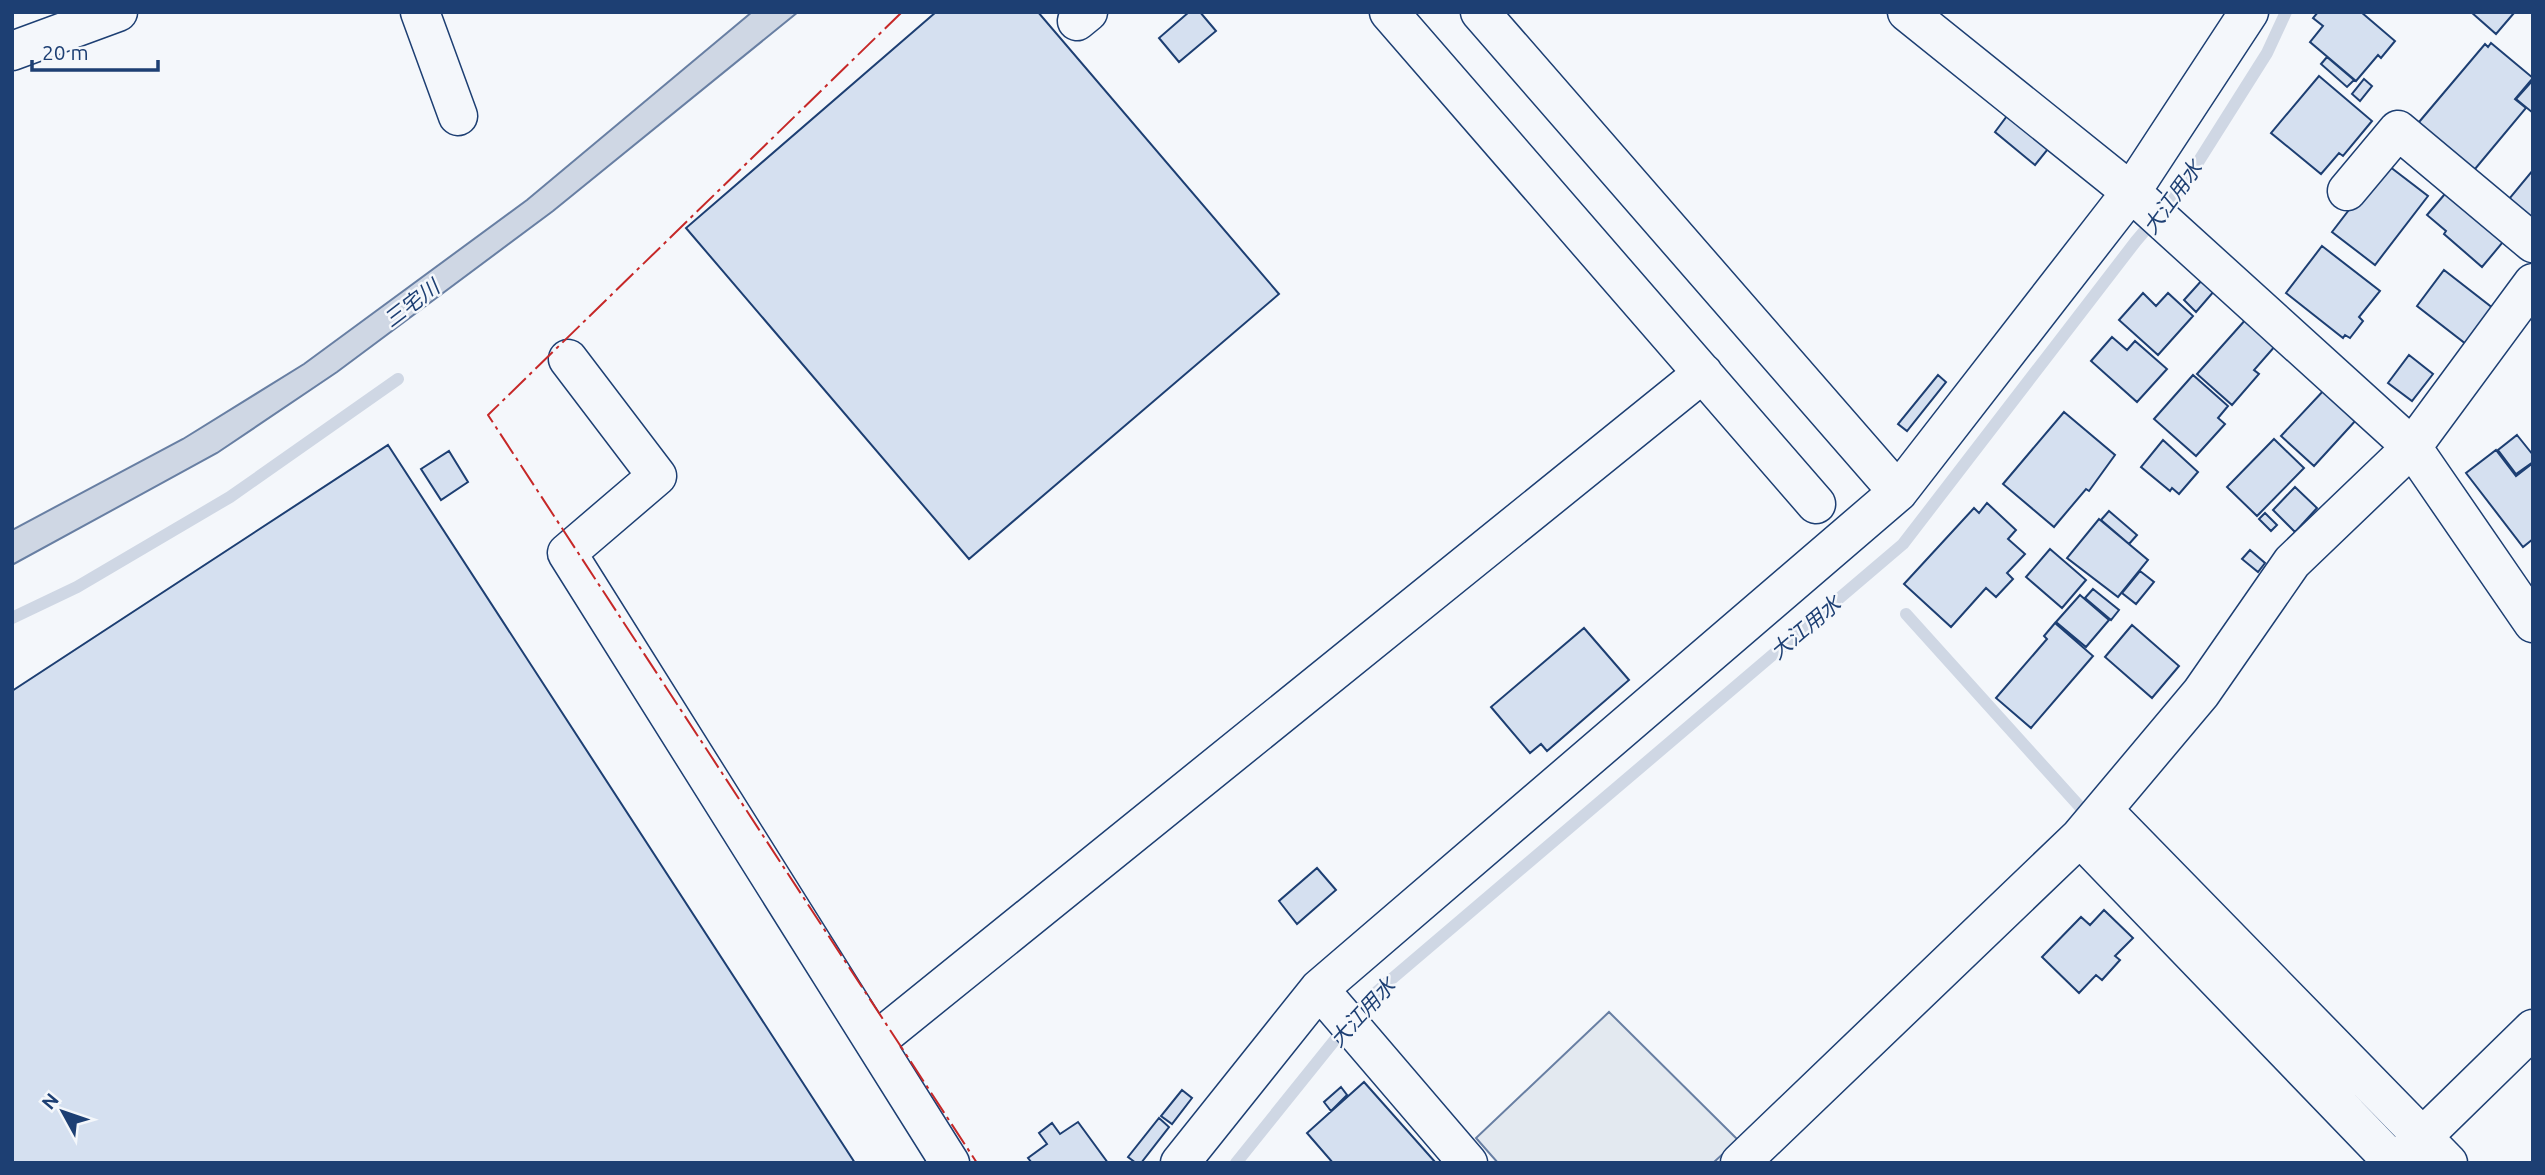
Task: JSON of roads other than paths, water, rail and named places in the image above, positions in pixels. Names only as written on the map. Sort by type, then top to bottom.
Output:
[{"type":"street","points":[[12,51],[118,12]]},
{"type":"street","points":[[420,12],[458,116]]},
{"type":"street","points":[[1389,12],[1816,504]]},
{"type":"street","points":[[1480,12],[1898,492]]},
{"type":"street","points":[[1907,12],[2148,208],[2412,447],[2533,623]]},
{"type":"street","points":[[1180,1163],[1337,1010],[1898,492],[2148,208],[2249,12]]},
{"type":"street","points":[[2347,191],[2398,130],[2533,243]]},
{"type":"street","points":[[1740,1163],[2092,823],[2201,693],[2292,562],[2412,447],[2533,283]]},
{"type":"street","points":[[568,359],[657,476],[567,553],[950,1163]]},
{"type":"street","points":[[875,1042],[1703,373]]},
{"type":"street","points":[[2092,823],[2435,1150]]},
{"type":"street","points":[[2092,823],[2395,1163],[2435,1150],[2533,1029]]},
{"type":"street","points":[[1337,1010],[1468,1163]]},
{"type":"water","name":"三宅川","points":[[752,12],[798,12],[553,211],[337,372],[217,453],[12,565],[12,530],[183,439],[304,364],[527,200]]},
{"type":"waterway","name":"大江用水","points":[[1236,1163],[1367,1000],[1903,544],[2136,241],[2183,186],[2267,53],[2286,12]]},
{"type":"waterway","points":[[12,618],[77,587],[230,497],[398,379]]},
{"type":"waterway","points":[[1906,614],[2081,808]]}]
